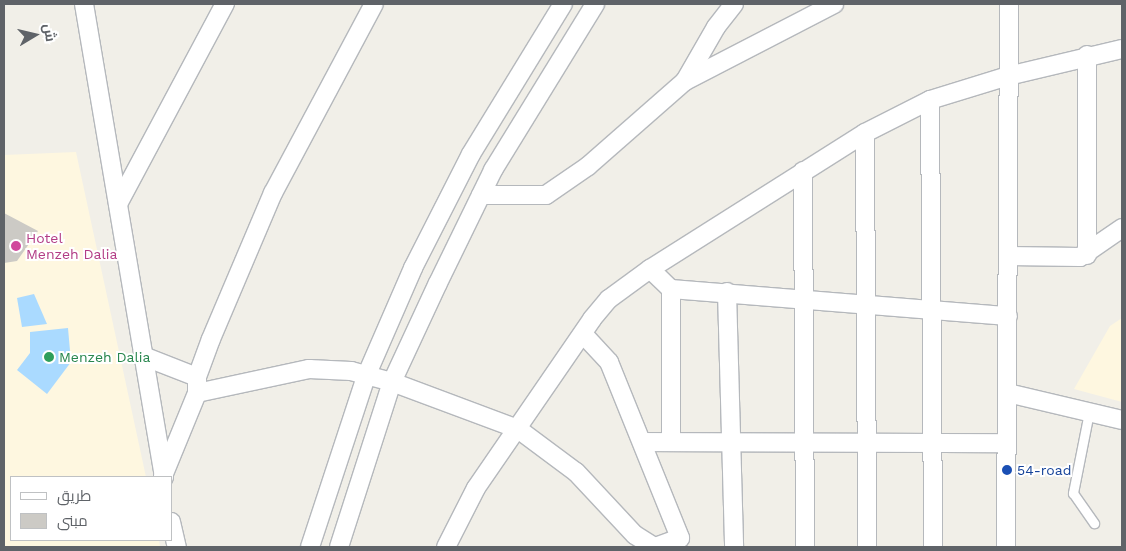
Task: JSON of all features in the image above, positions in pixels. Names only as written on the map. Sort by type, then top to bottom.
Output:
[{"type":"street","points":[[84,4],[164,476]]},
{"type":"street","points":[[118,204],[225,4]]},
{"type":"street","points":[[164,476],[197,385],[273,194],[374,4]]},
{"type":"street","points":[[310,547],[367,374],[413,268],[471,154],[563,4]]},
{"type":"street","points":[[339,547],[392,382],[481,195],[556,62],[595,4]]},
{"type":"street","points":[[686,80],[716,27],[734,4]]},
{"type":"street","points":[[481,195],[546,195],[588,166],[686,80],[834,4]]},
{"type":"street","points":[[1006,547],[1008,4]]},
{"type":"street","points":[[446,547],[476,488],[609,299],[650,269],[803,171],[865,133],[930,100],[1008,76],[1087,55],[1122,49]]},
{"type":"street","points":[[1087,55],[1087,255]]},
{"type":"street","points":[[930,100],[933,547]]},
{"type":"street","points":[[865,133],[867,547]]},
{"type":"street","points":[[803,171],[805,547]]},
{"type":"street","points":[[1008,256],[1087,255],[1122,228]]},
{"type":"street","points":[[650,269],[671,288],[932,308],[1008,316]]},
{"type":"street","points":[[671,288],[671,440]]},
{"type":"street","points":[[727,292],[728,439],[734,547]]},
{"type":"street","points":[[143,356],[197,385],[309,369],[367,374],[392,382],[518,429],[576,472],[635,535],[654,547],[683,543],[609,362],[583,334]]},
{"type":"street","points":[[1008,393],[1122,420]]},
{"type":"street","points":[[643,442],[728,439],[867,444],[1007,443]]},
{"type":"street","points":[[172,526],[177,547]]},
{"type":"lane","points":[[1089,412],[1073,493],[1094,523]]},
{"type":"shaded area","points":[[76,152],[146,476],[10,476],[10,541],[159,541],[160,547],[4,547],[4,155]]},
{"type":"shaded area","points":[[1122,318],[1122,402],[1074,389],[1110,326]]},
{"type":"water","points":[[34,294],[47,324],[22,327],[17,298]]},
{"type":"water","name":"Menzeh Dalia","points":[[68,328],[71,362],[47,394],[17,370],[30,353],[30,332]]},
{"type":"building","name":"Hotel Menzeh Dalia","points":[[4,213],[38,231],[17,261],[4,263]]},
{"type":"place","name":"Hotel Menzeh Dalia","points":[[16,246]]},
{"type":"place","name":"Menzeh Dalia","points":[[49,357]]},
{"type":"place","name":"54-road","points":[[1007,470]]}]
